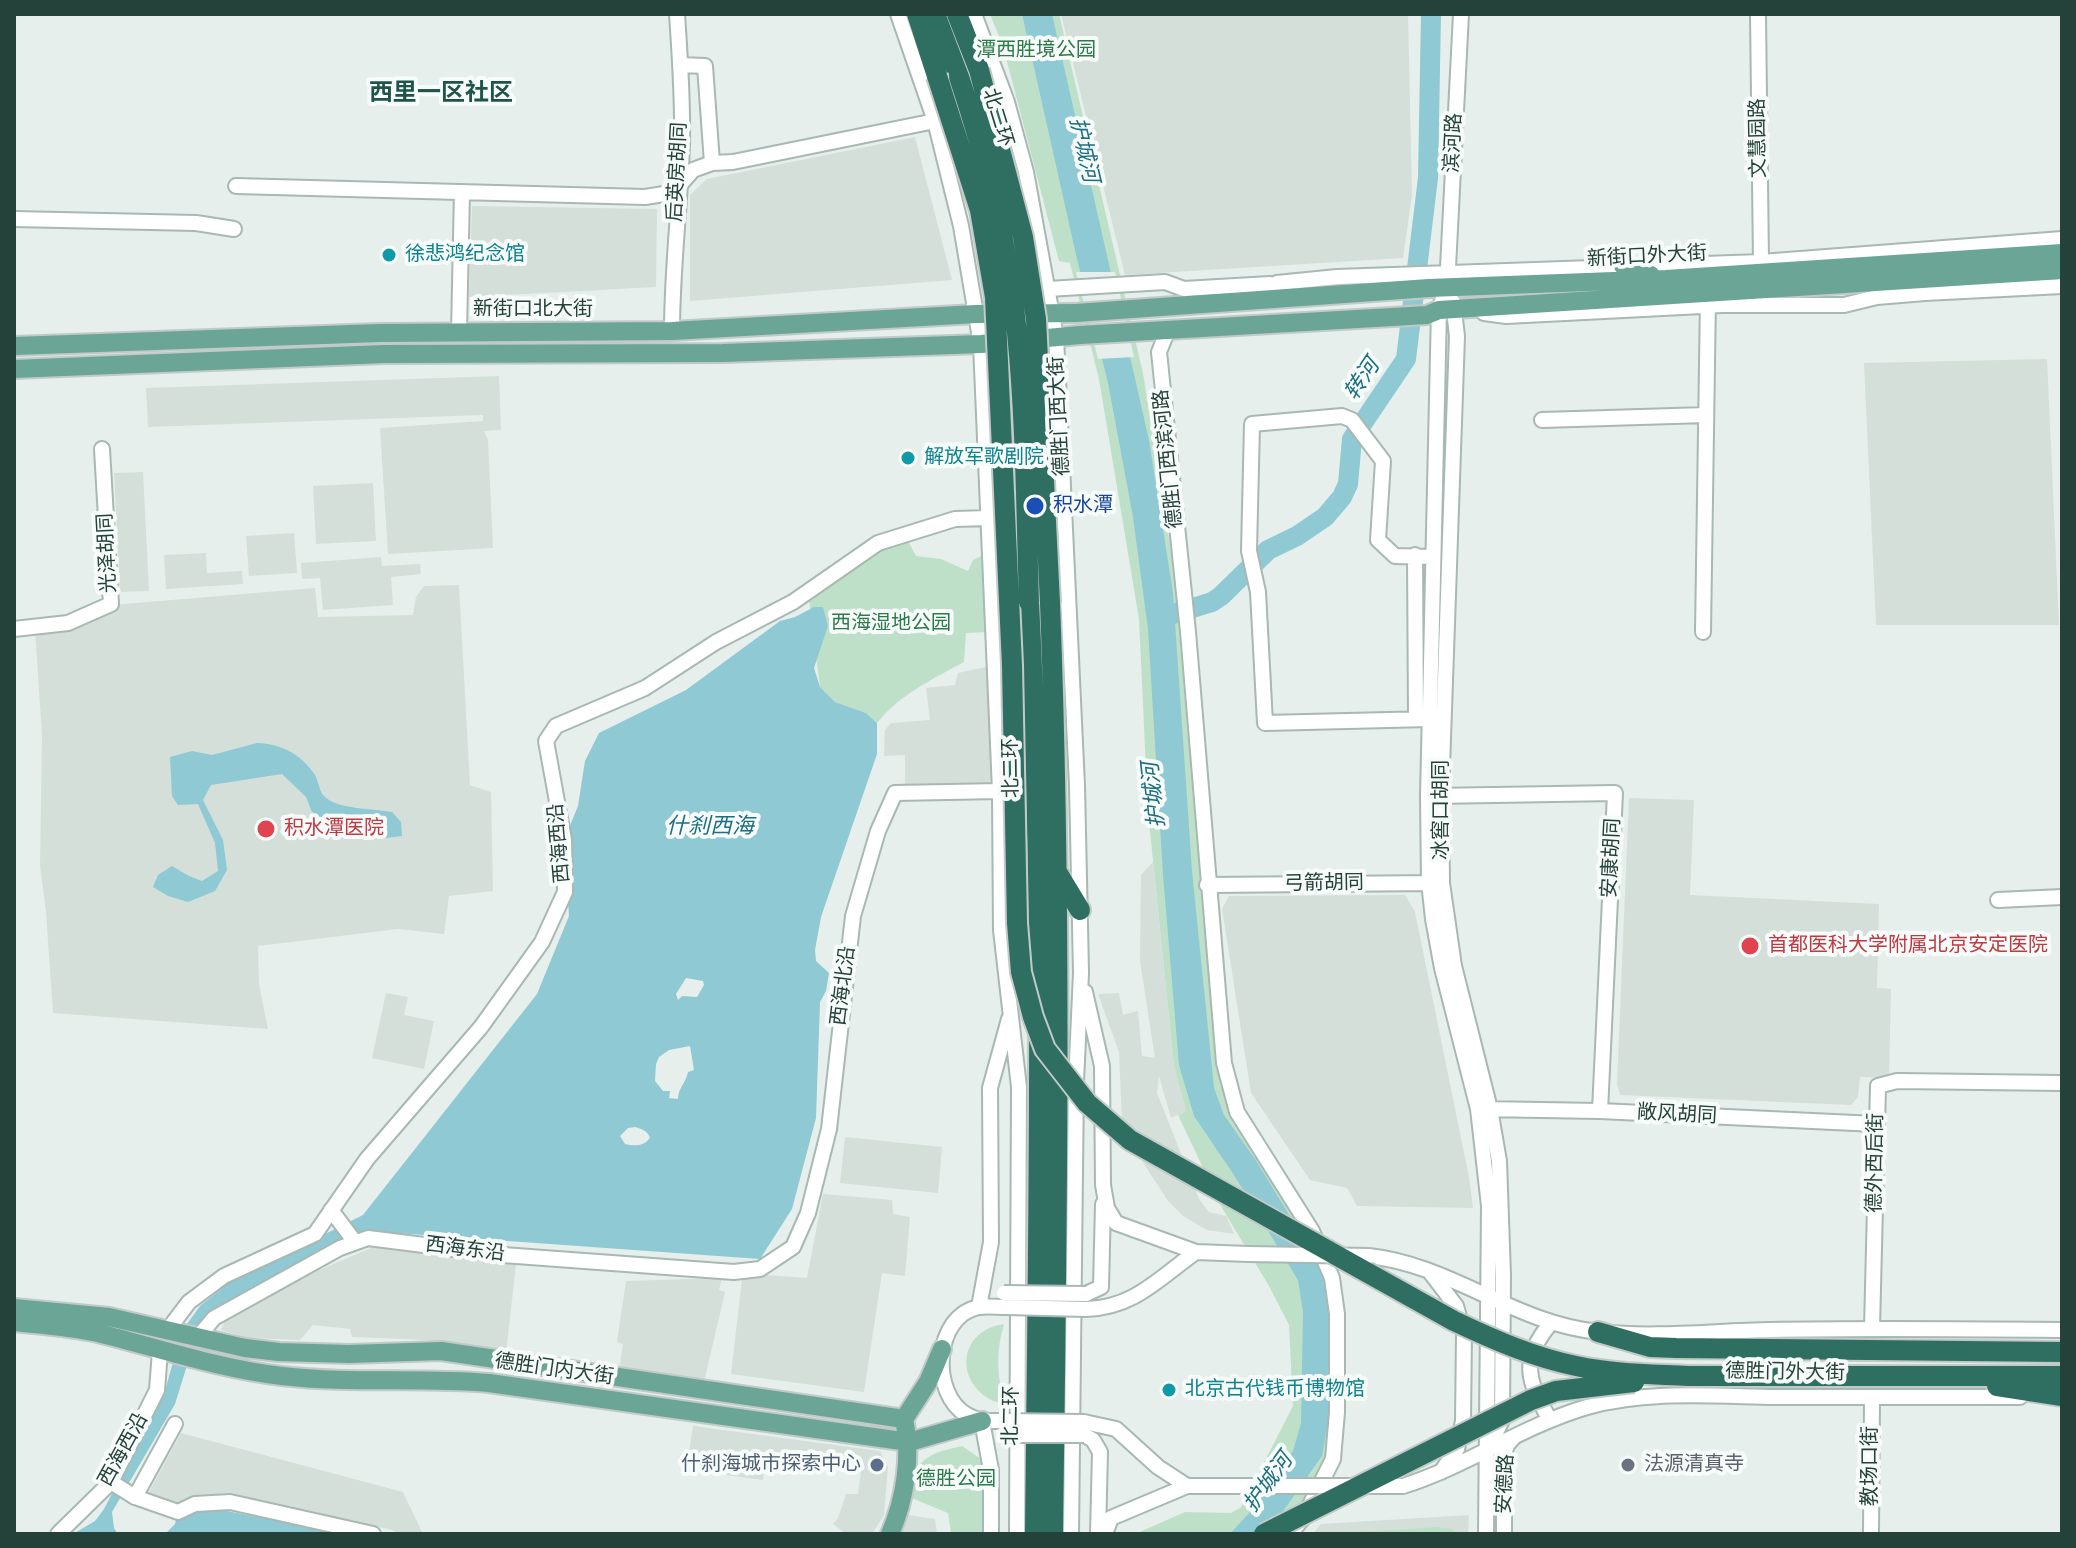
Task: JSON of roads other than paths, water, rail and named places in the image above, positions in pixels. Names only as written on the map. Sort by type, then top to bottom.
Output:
[{"type":"highway","points":[[917,14],[980,210],[995,297],[1012,665],[1017,923],[1021,972],[1045,1049],[1087,1103],[1130,1140],[1454,1321],[1540,1357],[1579,1366],[1688,1376]]},
{"type":"highway","name":"北二环","points":[[935,14],[984,152],[1005,252],[1017,331],[1024,424],[1037,753],[1035,1534]]},
{"type":"highway","name":"北二环","points":[[957,14],[979,70],[1023,237],[1036,319],[1050,603],[1057,871],[1059,1098],[1053,1534]]},
{"type":"highway","points":[[1021,884],[1037,843]]},
{"type":"highway","points":[[1057,871],[1080,910]]},
{"type":"highway","name":"德胜门外大街","points":[[1598,1332],[1650,1347],[2062,1352]]},
{"type":"highway","points":[[1264,1534],[1499,1414],[1543,1396],[1583,1386],[1688,1376]]},
{"type":"highway","name":"德胜门外大街","points":[[1688,1376],[2062,1376]]},
{"type":"highway","points":[[1930,1377],[2062,1396]]},
{"type":"main road","name":"新街口外大街","points":[[1052,314],[1234,303],[1403,283],[1666,279],[2062,253]]},
{"type":"main road","points":[[1623,266],[1666,279]]},
{"type":"main road","name":"新街口外大街","points":[[981,344],[1440,311],[1708,299],[2062,270]]},
{"type":"main road","name":"新街口北大街","points":[[14,346],[459,332],[672,331],[976,314],[1052,314]]},
{"type":"main road","points":[[14,369],[384,354],[597,355],[981,344]]},
{"type":"main road","points":[[14,1308],[63,1312],[195,1349]]},
{"type":"main road","points":[[14,1322],[163,1342]]},
{"type":"main road","name":"德胜门内大街","points":[[195,1349],[237,1361],[308,1363],[349,1354],[441,1351],[904,1419]]},
{"type":"main road","name":"德胜门内大街","points":[[195,1349],[282,1376],[489,1383],[909,1442]]},
{"type":"main road","points":[[890,1534],[902,1494],[909,1442],[904,1419],[928,1382],[942,1349]]},
{"type":"main road","points":[[909,1442],[982,1421]]},
{"type":"street","name":"后英房胡同","points":[[672,331],[672,275],[682,145],[677,14]]},
{"type":"street","points":[[898,14],[935,121],[966,248],[981,344],[1000,791],[1001,930],[1019,1087],[1017,1534]]},
{"type":"street","name":"德胜门西大街","points":[[974,14],[1007,102],[1026,172],[1056,337],[1081,973]]},
{"type":"street","name":"滨河路","points":[[1440,311],[1438,281],[1461,14]]},
{"type":"street","name":"文慧园路","points":[[1758,14],[1761,262]]},
{"type":"street","points":[[681,65],[705,66],[712,163]]},
{"type":"street","points":[[236,186],[645,197],[664,194],[679,186],[693,170],[712,163],[733,162],[935,121],[1007,102]]},
{"type":"street","points":[[459,332],[462,192]]},
{"type":"street","points":[[14,219],[196,223],[234,229]]},
{"type":"street","name":"新街口外大街","points":[[1438,281],[1623,266],[1761,262],[2062,239]]},
{"type":"street","name":"新街口外大街","points":[[1048,289],[1165,282],[1184,289],[1337,277],[1403,283]]},
{"type":"street","name":"新街口外大街","points":[[1234,303],[1278,283]]},
{"type":"street","name":"新街口外大街","points":[[1708,299],[1844,305],[1877,297],[2062,286]]},
{"type":"street","points":[[1703,632],[1708,299]]},
{"type":"street","name":"冰窖口胡同","points":[[1434,796],[1423,719],[1433,557],[1440,311]]},
{"type":"street","name":"冰窖口胡同","points":[[1440,311],[1457,336],[1434,796],[1435,882],[1484,1109],[1496,1302]]},
{"type":"street","name":"德胜门西滨河路","points":[[1167,332],[1159,352],[1188,632],[1224,1063],[1233,1105],[1312,1231],[1332,1278],[1337,1314],[1337,1412],[1333,1459],[1304,1517],[1290,1534]]},
{"type":"street","points":[[981,344],[1007,407],[1020,662],[1021,884],[1003,961]]},
{"type":"street","points":[[1542,420],[1706,415]]},
{"type":"street","points":[[1415,555],[1423,719],[1265,723],[1258,592],[1249,551],[1252,424],[1342,416],[1352,420],[1383,461],[1378,540],[1395,556],[1415,555],[1433,557]]},
{"type":"street","name":"光泽胡同","points":[[14,629],[68,623],[111,604],[102,449]]},
{"type":"street","name":"西海西沿","points":[[58,1534],[111,1482],[157,1390],[163,1342],[189,1302],[224,1276],[315,1234],[334,1214],[367,1159],[481,1027],[542,942],[565,892],[564,840],[546,741],[556,726],[645,688],[716,642],[793,602],[878,543],[955,519],[988,518]]},
{"type":"street","points":[[990,551],[1013,529],[1065,528]]},
{"type":"street","name":"西海北沿","points":[[760,1269],[793,1247],[808,1213],[829,1129],[853,916],[878,831],[895,793],[1000,791]]},
{"type":"street","name":"安康胡同","points":[[1434,796],[1615,793],[1600,1111]]},
{"type":"street","name":"弓箭胡同","points":[[1207,885],[1435,882]]},
{"type":"street","points":[[1998,900],[2062,897]]},
{"type":"street","points":[[1081,973],[1102,1066],[1101,1287],[1086,1301]]},
{"type":"street","points":[[1071,1534],[1076,1082],[1081,973]]},
{"type":"street","points":[[1004,1300],[993,1286],[990,1088],[1011,1009]]},
{"type":"street","name":"德外西后街","points":[[1872,1328],[1878,1086],[1887,1082],[2062,1083]]},
{"type":"street","name":"敞风胡同","points":[[1484,1109],[1600,1111],[1876,1124]]},
{"type":"street","name":"德胜门外大街","points":[[1103,1185],[1107,1208],[1116,1223],[1196,1252],[1396,1259],[1429,1270],[1496,1302],[1551,1323],[1598,1332],[1872,1328],[2062,1330]]},
{"type":"street","points":[[334,1214],[353,1240]]},
{"type":"street","name":"西海东沿","points":[[195,1349],[214,1318],[353,1240],[368,1238],[514,1256],[734,1272],[760,1269]]},
{"type":"street","points":[[979,1307],[991,1242]]},
{"type":"street","points":[[1187,1486],[1158,1467],[1116,1429],[1004,1428],[962,1411],[951,1398],[943,1375],[942,1349],[959,1319],[979,1307],[1004,1300],[1086,1301],[1117,1306],[1133,1299],[1196,1252]]},
{"type":"street","points":[[1429,1270],[1456,1306],[1464,1334],[1463,1421],[1457,1449],[1439,1475]]},
{"type":"street","name":"安德路","points":[[1486,1534],[1487,1451],[1496,1302]]},
{"type":"street","points":[[1550,1420],[1530,1379],[1533,1349],[1551,1323]]},
{"type":"street","name":"德胜门外大街","points":[[1187,1486],[1403,1486],[1439,1475],[1550,1420],[1620,1400],[1677,1396],[2062,1396]]},
{"type":"street","name":"教场口街","points":[[1871,1534],[1872,1397]]},
{"type":"street","points":[[982,1421],[991,1470]]},
{"type":"street","points":[[135,1497],[175,1424]]},
{"type":"street","points":[[991,1534],[994,1445],[1004,1428]]},
{"type":"street","points":[[1084,1429],[1100,1452],[1098,1534]]},
{"type":"street","name":"安德路","points":[[1504,1534],[1504,1454],[1514,1437]]},
{"type":"street","points":[[111,1482],[135,1497],[178,1512],[195,1504],[230,1502],[373,1534]]},
{"type":"street","points":[[1105,1534],[1111,1518],[1187,1486]]},
{"type":"water","points":[[1022,14],[1052,14],[1149,440],[1173,593],[1192,871],[1214,1088],[1224,1115],[1255,1159],[1323,1270],[1331,1311],[1331,1407],[1322,1456],[1267,1534],[1230,1534],[1251,1511],[1293,1451],[1301,1423],[1303,1312],[1298,1280],[1194,1116],[1179,1065],[1163,875],[1148,629],[1133,517],[1108,383]]},
{"type":"water","name":"什刹西海","points":[[814,607],[823,607],[828,626],[814,668],[820,687],[835,702],[866,713],[877,723],[877,754],[821,917],[815,950],[816,961],[829,973],[826,991],[820,1002],[816,1118],[792,1209],[760,1259],[368,1231],[308,1257],[213,1309],[199,1327],[175,1404],[112,1512],[118,1534],[73,1534],[95,1521],[104,1509],[164,1394],[182,1331],[200,1306],[231,1281],[363,1215],[537,994],[569,916],[564,840],[578,806],[585,761],[599,733],[686,690],[780,621]],"holes":[[[686,978],[703,981],[704,985],[697,997],[682,996],[678,1000],[676,994]],[[690,1046],[694,1070],[688,1072],[678,1099],[669,1098],[670,1091],[663,1091],[655,1081],[659,1057],[669,1050]],[[628,1128],[642,1129],[650,1137],[642,1144],[625,1144],[620,1136]]]},
{"type":"water","points":[[257,743],[275,745],[297,756],[310,768],[321,792],[331,801],[392,812],[401,822],[402,836],[379,839],[362,825],[347,824],[334,817],[321,818],[312,812],[306,797],[282,774],[211,785],[203,800],[223,840],[227,870],[215,891],[188,902],[153,887],[158,875],[172,866],[202,881],[218,871],[215,843],[198,804],[178,805],[172,796],[170,757],[192,751],[212,755]]},
{"type":"water","points":[[195,1508],[222,1510],[343,1534],[165,1534],[175,1524],[177,1516]]},
{"type":"waterway","name":"转河","points":[[1157,619],[1212,602],[1268,550],[1297,536],[1325,517],[1342,497],[1348,484],[1352,439],[1406,359],[1428,178],[1431,14]]},
{"type":"place","name":"徐悲鸿纪念馆","points":[[389,255]]},
{"type":"place","name":"解放军歌剧院","points":[[908,458]]},
{"type":"place","name":"积水潭","points":[[1035,506]]},
{"type":"place","name":"积水潭医院","points":[[266,829]]},
{"type":"place","name":"首都医科大学附属北京安定医院","points":[[1750,946]]},
{"type":"place","name":"北京古代钱币博物馆","points":[[1169,1390]]},
{"type":"place","name":"什刹海城市探索中心","points":[[877,1465]]},
{"type":"place","name":"法源清真寺","points":[[1628,1465]]},
{"type":"district","name":"西里一区社区","points":[[441,94]]},
{"type":"park label","name":"潭西胜境公园","points":[[1036,51]]},
{"type":"park label","name":"西海湿地公园","points":[[891,624]]},
{"type":"park label","name":"德胜公园","points":[[956,1480]]},
{"type":"water label","name":"护城河","points":[[1083,150]]},
{"type":"water label","name":"护城河","points":[[1155,795]]},
{"type":"water label","name":"护城河","points":[[1269,1483]]}]
